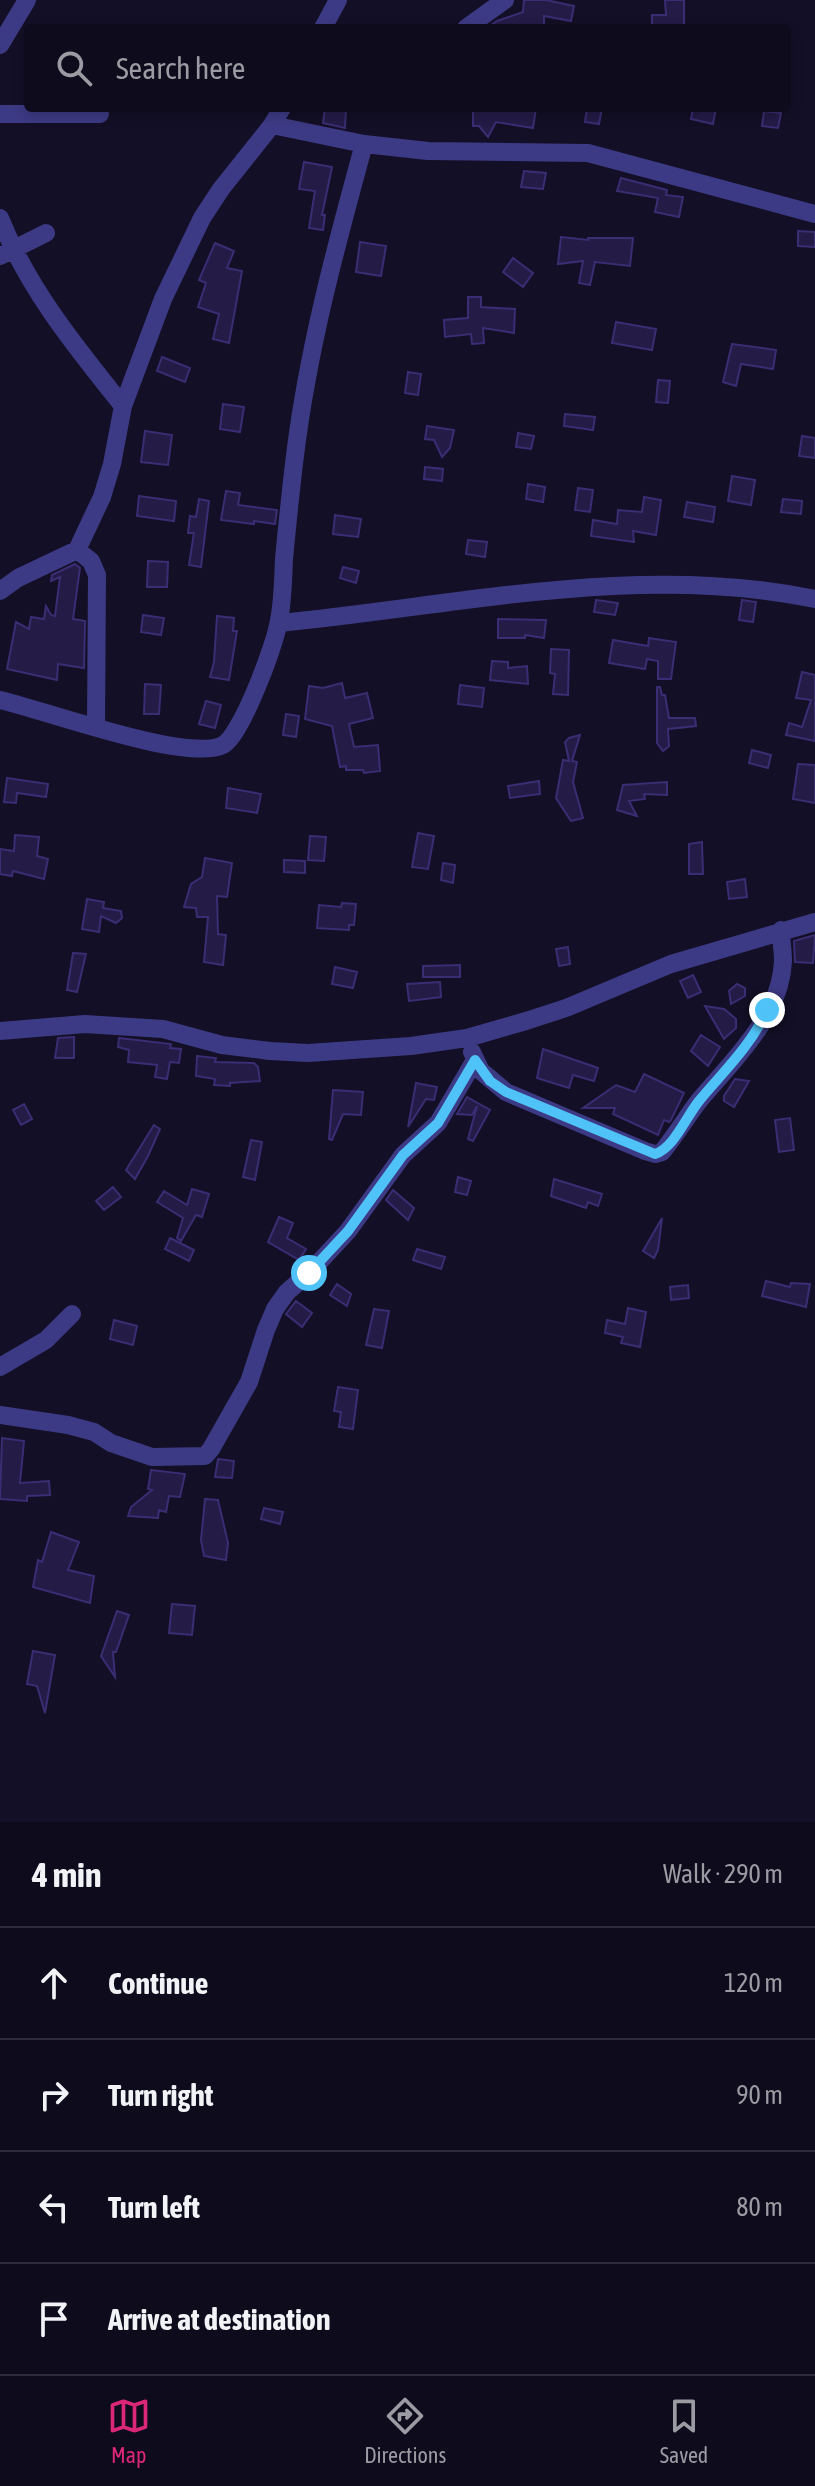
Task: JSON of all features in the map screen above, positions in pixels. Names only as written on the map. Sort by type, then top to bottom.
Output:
[{"type":"street","points":[[0,45],[27,0]]},
{"type":"street","points":[[325,24],[338,0]]},
{"type":"street","points":[[472,24],[505,0]]},
{"type":"street","points":[[0,591],[18,578],[77,550],[102,497],[123,406],[163,299],[202,218],[280,112]]},
{"type":"street","points":[[0,114],[100,114]]},
{"type":"street","points":[[272,125],[364,144],[428,151],[588,153],[815,214]]},
{"type":"street","points":[[0,700],[161,744],[211,748],[226,744],[236,732],[266,665],[279,623],[291,483],[312,350],[364,144]]},
{"type":"street","points":[[0,218],[6,253],[61,329],[123,406]]},
{"type":"street","points":[[6,253],[46,233]]},
{"type":"street","points":[[77,550],[91,561],[97,575],[96,727]]},
{"type":"street","points":[[279,623],[379,613],[482,597],[664,583],[768,589],[815,599]]},
{"type":"street","points":[[0,1031],[85,1024],[163,1029],[222,1045],[308,1053],[411,1046],[467,1038],[539,1017],[671,964],[815,922]]},
{"type":"street","points":[[467,1038],[475,1060],[490,1081],[506,1092],[645,1151],[655,1154],[662,1152],[698,1102],[759,1029],[781,974],[781,930]]},
{"type":"street","points":[[0,1415],[94,1432],[111,1443],[152,1457],[205,1456],[249,1382],[275,1309],[287,1292],[348,1231],[403,1155],[438,1123],[475,1060]]},
{"type":"street","points":[[0,1367],[46,1340],[72,1314]]},
{"type":"building","points":[[524,0],[546,0],[574,6],[571,21],[544,16],[544,24],[493,24],[523,12]]},
{"type":"building","points":[[665,0],[684,0],[684,24],[652,24],[652,15],[666,15]]},
{"type":"building","points":[[324,112],[346,112],[345,128],[323,123]]},
{"type":"building","points":[[473,112],[535,112],[533,128],[496,122],[488,137],[479,126],[473,126]]},
{"type":"building","points":[[586,112],[601,112],[599,124],[585,122]]},
{"type":"building","points":[[692,112],[715,112],[713,124],[691,119]]},
{"type":"building","points":[[764,112],[781,113],[778,128],[762,126]]},
{"type":"building","points":[[304,162],[332,167],[322,215],[325,215],[323,230],[309,228],[315,191],[299,189]]},
{"type":"building","points":[[524,171],[546,173],[543,189],[521,187]]},
{"type":"building","points":[[621,178],[667,190],[666,195],[683,197],[679,217],[655,212],[658,198],[617,191]]},
{"type":"building","points":[[798,231],[815,232],[815,247],[798,246]]},
{"type":"building","points":[[561,237],[588,240],[633,238],[630,266],[595,262],[590,285],[579,283],[583,261],[558,264]]},
{"type":"building","points":[[360,242],[386,246],[381,276],[356,272]]},
{"type":"building","points":[[215,243],[234,251],[227,268],[242,271],[229,343],[213,339],[219,314],[198,307],[206,283],[199,280]]},
{"type":"building","points":[[513,258],[533,273],[523,287],[503,272]]},
{"type":"building","points":[[468,297],[481,297],[481,307],[515,309],[514,333],[483,328],[484,343],[472,344],[471,334],[445,337],[444,320],[468,318]]},
{"type":"building","points":[[616,322],[656,329],[652,350],[612,343]]},
{"type":"building","points":[[732,344],[776,350],[773,369],[741,364],[736,386],[723,382]]},
{"type":"building","points":[[162,357],[190,368],[185,382],[157,371]]},
{"type":"building","points":[[408,372],[421,374],[418,395],[405,393]]},
{"type":"building","points":[[658,380],[670,381],[668,403],[656,402]]},
{"type":"building","points":[[223,404],[244,407],[240,432],[220,429]]},
{"type":"building","points":[[565,414],[595,417],[593,430],[564,426]]},
{"type":"building","points":[[427,426],[454,430],[450,448],[442,457],[434,440],[425,439]]},
{"type":"building","points":[[145,431],[172,435],[168,465],[141,462]]},
{"type":"building","points":[[518,433],[534,436],[531,449],[516,447]]},
{"type":"building","points":[[802,436],[815,438],[815,458],[799,456]]},
{"type":"building","points":[[425,467],[443,469],[442,481],[424,479]]},
{"type":"building","points":[[732,476],[755,480],[751,505],[728,501]]},
{"type":"building","points":[[528,484],[545,487],[543,502],[526,499]]},
{"type":"building","points":[[578,488],[593,490],[590,512],[575,510]]},
{"type":"building","points":[[226,491],[240,493],[238,505],[277,510],[275,524],[221,520]]},
{"type":"building","points":[[139,496],[176,501],[174,521],[137,516]]},
{"type":"building","points":[[644,497],[661,500],[656,535],[633,531],[634,542],[591,536],[593,520],[617,524],[618,510],[642,512]]},
{"type":"building","points":[[199,499],[209,501],[201,567],[189,565],[194,533],[188,533],[190,516],[196,517]]},
{"type":"building","points":[[783,499],[802,501],[801,514],[781,512]]},
{"type":"building","points":[[687,502],[715,507],[713,522],[684,517]]},
{"type":"building","points":[[335,515],[361,519],[358,537],[333,534]]},
{"type":"building","points":[[468,540],[487,542],[485,557],[466,554]]},
{"type":"building","points":[[148,561],[168,562],[167,587],[147,587]]},
{"type":"building","points":[[75,564],[80,568],[73,619],[85,621],[84,668],[58,664],[57,680],[7,669],[16,622],[29,629],[31,617],[44,619],[46,606],[55,616],[60,577],[51,581],[52,575]]},
{"type":"building","points":[[343,567],[359,571],[356,583],[340,578]]},
{"type":"building","points":[[596,600],[618,603],[615,615],[594,612]]},
{"type":"building","points":[[742,600],[756,602],[753,622],[739,620]]},
{"type":"building","points":[[143,615],[164,618],[161,635],[141,632]]},
{"type":"building","points":[[217,616],[234,618],[233,631],[237,631],[229,680],[210,677]]},
{"type":"building","points":[[498,619],[546,620],[544,638],[525,635],[525,638],[498,638]]},
{"type":"building","points":[[649,638],[676,642],[671,679],[658,679],[658,661],[647,659],[645,669],[609,663],[613,640],[648,646]]},
{"type":"building","points":[[551,649],[569,650],[568,695],[553,694],[555,674],[550,673]]},
{"type":"building","points":[[492,661],[508,662],[508,668],[527,666],[528,684],[490,680]]},
{"type":"building","points":[[802,672],[815,675],[815,741],[786,735],[789,723],[802,727],[811,700],[796,698]]},
{"type":"building","points":[[342,683],[345,698],[367,693],[373,718],[349,724],[354,747],[378,745],[380,771],[364,773],[363,770],[340,767],[332,726],[305,719],[309,686],[323,688]]},
{"type":"building","points":[[145,684],[161,685],[159,714],[144,714]]},
{"type":"building","points":[[460,685],[484,688],[482,707],[458,704]]},
{"type":"building","points":[[657,687],[665,695],[669,718],[695,718],[696,726],[668,729],[669,746],[663,751],[657,743]]},
{"type":"building","points":[[206,701],[221,705],[215,728],[199,724]]},
{"type":"building","points":[[286,714],[299,716],[296,737],[283,735]]},
{"type":"building","points":[[580,735],[572,761],[577,762],[573,782],[583,818],[571,821],[556,798],[563,760],[569,761],[565,742]]},
{"type":"building","points":[[752,750],[771,755],[768,768],[749,763]]},
{"type":"building","points":[[798,764],[815,765],[815,803],[793,799]]},
{"type":"building","points":[[7,778],[48,784],[46,797],[17,793],[16,803],[4,802]]},
{"type":"building","points":[[539,781],[540,794],[510,798],[508,786]]},
{"type":"building","points":[[667,782],[667,795],[644,794],[645,799],[629,801],[637,816],[617,810],[623,785]]},
{"type":"building","points":[[228,788],[261,794],[257,813],[226,808]]},
{"type":"building","points":[[418,833],[434,836],[428,869],[412,867]]},
{"type":"building","points":[[15,835],[39,837],[37,856],[48,859],[44,879],[13,871],[12,876],[0,874],[0,849],[14,851]]},
{"type":"building","points":[[310,836],[326,837],[324,861],[308,860]]},
{"type":"building","points":[[702,842],[703,874],[689,874],[689,844]]},
{"type":"building","points":[[205,858],[232,863],[227,897],[217,896],[218,934],[226,935],[223,965],[204,962],[208,917],[197,917],[196,908],[184,907],[191,884],[202,877]]},
{"type":"building","points":[[284,860],[305,861],[305,873],[284,872]]},
{"type":"building","points":[[443,863],[455,865],[453,883],[441,880]]},
{"type":"building","points":[[745,879],[747,897],[729,899],[727,882]]},
{"type":"building","points":[[87,899],[104,902],[103,908],[121,911],[122,918],[116,923],[101,916],[99,932],[82,929]]},
{"type":"building","points":[[342,903],[356,904],[354,925],[349,925],[349,930],[317,928],[319,905],[341,907]]},
{"type":"building","points":[[815,935],[813,963],[795,962],[794,941]]},
{"type":"building","points":[[568,947],[570,964],[559,966],[556,949]]},
{"type":"building","points":[[73,953],[86,954],[77,992],[67,990]]},
{"type":"building","points":[[460,965],[460,977],[423,977],[423,966]]},
{"type":"building","points":[[335,967],[357,972],[353,988],[332,984]]},
{"type":"building","points":[[693,975],[701,992],[688,998],[680,981]]},
{"type":"building","points":[[440,982],[441,997],[409,1001],[407,984]]},
{"type":"building","points":[[737,984],[745,988],[745,996],[731,1004],[729,991]]},
{"type":"building","points":[[705,1006],[724,1009],[736,1019],[736,1028],[724,1039]]},
{"type":"building","points":[[701,1035],[720,1047],[708,1066],[691,1051]]},
{"type":"building","points":[[74,1037],[74,1058],[55,1058],[58,1038]]},
{"type":"building","points":[[119,1038],[171,1044],[170,1048],[181,1049],[179,1063],[170,1062],[167,1079],[155,1077],[157,1065],[128,1062],[129,1050],[118,1047]]},
{"type":"building","points":[[543,1049],[598,1068],[594,1081],[573,1075],[569,1088],[537,1078]]},
{"type":"building","points":[[197,1056],[216,1058],[215,1062],[254,1063],[258,1067],[260,1081],[214,1085],[215,1079],[196,1076]]},
{"type":"building","points":[[644,1074],[684,1093],[671,1120],[664,1120],[658,1135],[613,1114],[615,1108],[583,1108],[616,1085],[635,1092]]},
{"type":"building","points":[[735,1079],[749,1081],[734,1107],[724,1101],[724,1096]]},
{"type":"building","points":[[416,1083],[437,1087],[434,1100],[426,1099],[408,1127]]},
{"type":"building","points":[[333,1090],[363,1092],[361,1115],[343,1114],[332,1140],[329,1139]]},
{"type":"building","points":[[467,1097],[490,1110],[473,1141],[468,1139],[477,1106],[472,1115],[457,1114]]},
{"type":"building","points":[[24,1104],[32,1119],[21,1125],[13,1110]]},
{"type":"building","points":[[790,1118],[794,1150],[779,1152],[775,1120]]},
{"type":"building","points":[[154,1125],[160,1129],[135,1179],[126,1170]]},
{"type":"building","points":[[251,1140],[262,1142],[255,1180],[243,1177]]},
{"type":"building","points":[[458,1177],[471,1181],[467,1195],[455,1192]]},
{"type":"building","points":[[554,1179],[602,1194],[598,1206],[588,1202],[586,1208],[551,1196]]},
{"type":"building","points":[[113,1187],[121,1197],[104,1210],[96,1201]]},
{"type":"building","points":[[192,1189],[209,1194],[202,1217],[196,1215],[181,1241],[177,1238],[183,1218],[157,1202],[164,1191],[187,1205]]},
{"type":"building","points":[[393,1190],[414,1208],[408,1220],[386,1200]]},
{"type":"building","points":[[279,1217],[293,1223],[287,1238],[306,1249],[299,1260],[268,1242]]},
{"type":"building","points":[[662,1218],[658,1250],[654,1258],[643,1251]]},
{"type":"building","points":[[170,1238],[194,1250],[189,1261],[165,1249]]},
{"type":"building","points":[[417,1249],[445,1257],[441,1269],[413,1260]]},
{"type":"building","points":[[766,1281],[790,1287],[791,1283],[810,1284],[806,1307],[762,1296]]},
{"type":"building","points":[[337,1284],[351,1294],[347,1306],[330,1295]]},
{"type":"building","points":[[688,1285],[689,1298],[671,1300],[670,1287]]},
{"type":"building","points":[[296,1301],[312,1313],[302,1327],[286,1314]]},
{"type":"building","points":[[628,1308],[646,1312],[640,1347],[621,1343],[623,1337],[605,1333],[607,1320],[625,1324]]},
{"type":"building","points":[[374,1309],[389,1311],[382,1348],[366,1345]]},
{"type":"building","points":[[114,1320],[137,1326],[133,1345],[110,1339]]},
{"type":"building","points":[[338,1387],[358,1390],[353,1429],[339,1427],[341,1412],[334,1411]]},
{"type":"building","points":[[2,1438],[24,1441],[20,1483],[49,1481],[50,1495],[27,1496],[27,1501],[0,1499]]},
{"type":"building","points":[[218,1459],[234,1461],[232,1478],[215,1477]]},
{"type":"building","points":[[151,1470],[185,1474],[180,1497],[169,1496],[166,1512],[159,1510],[158,1518],[128,1516],[131,1507],[152,1490],[148,1489]]},
{"type":"building","points":[[205,1499],[218,1500],[228,1543],[226,1560],[204,1556],[201,1540]]},
{"type":"building","points":[[264,1508],[283,1512],[280,1524],[261,1519]]},
{"type":"building","points":[[51,1532],[79,1542],[68,1570],[94,1576],[90,1603],[33,1587],[38,1560],[42,1562]]},
{"type":"building","points":[[172,1604],[195,1606],[192,1635],[169,1633]]},
{"type":"building","points":[[117,1611],[129,1615],[116,1652],[113,1652],[115,1677],[101,1656]]},
{"type":"building","points":[[33,1651],[55,1655],[45,1713],[37,1686],[27,1684]]},
{"type":"route","points":[[309,1273],[348,1231],[403,1155],[438,1123],[475,1060],[490,1081],[506,1092],[655,1154],[662,1152],[698,1102],[731,1065],[759,1029],[767,1010]]}]
